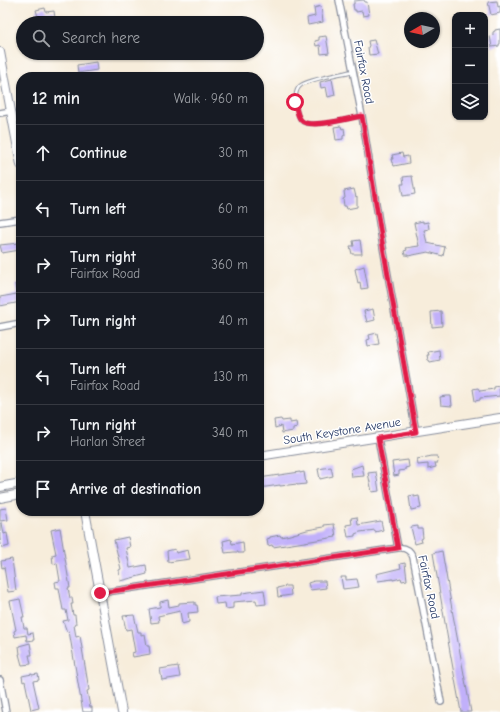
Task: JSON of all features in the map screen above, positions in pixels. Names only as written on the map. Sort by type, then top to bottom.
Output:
[{"type":"main road","points":[[0,52],[16,138]]},
{"type":"main road","name":"South Keystone Avenue","points":[[264,455],[500,418]]},
{"type":"main road","points":[[0,487],[16,485]]},
{"type":"main road","points":[[0,498],[16,495]]},
{"type":"main road","points":[[86,516],[122,712]]},
{"type":"street","name":"Fairfax Road","points":[[339,0],[362,116],[383,247],[416,432]]},
{"type":"street","points":[[0,113],[11,111]]},
{"type":"street","points":[[0,222],[16,220]]},
{"type":"street","points":[[0,327],[16,324]]},
{"type":"street","points":[[100,593],[398,548],[378,438]]},
{"type":"street","name":"Fairfax Road","points":[[398,548],[406,548],[412,553],[441,702]]},
{"type":"street","points":[[0,680],[6,712]]},
{"type":"lane","points":[[353,71],[312,81],[300,86],[296,92],[295,102],[297,113],[301,120],[308,124],[327,123],[362,116]]},
{"type":"building","points":[[364,0],[367,2],[369,15],[363,16],[362,11],[356,12],[356,10],[354,10],[353,4],[354,1]]},
{"type":"building","points":[[497,1],[498,7],[500,6],[500,13],[491,15],[488,2]]},
{"type":"building","points":[[321,6],[323,22],[308,25],[307,18],[315,16],[314,8]]},
{"type":"building","points":[[45,8],[46,12],[54,11],[55,16],[38,16],[36,10]]},
{"type":"building","points":[[500,29],[500,44],[499,46],[492,47],[490,36],[493,35],[495,30]]},
{"type":"building","points":[[326,36],[329,53],[321,54],[320,45],[316,46],[315,41],[319,40],[319,37]]},
{"type":"building","points":[[374,40],[378,54],[369,55],[368,41]]},
{"type":"building","points":[[96,62],[97,70],[78,72],[77,65]]},
{"type":"building","points":[[332,79],[335,95],[328,97],[326,87],[321,88],[320,82]]},
{"type":"building","points":[[341,126],[342,129],[344,128],[345,135],[343,136],[343,139],[336,140],[334,127]]},
{"type":"building","points":[[402,153],[403,157],[408,156],[409,163],[394,166],[391,159],[393,159],[392,155]]},
{"type":"building","points":[[412,176],[415,194],[403,196],[401,184],[404,184],[403,177]]},
{"type":"building","points":[[354,189],[356,197],[357,196],[357,207],[347,209],[346,206],[344,206],[344,191]]},
{"type":"building","points":[[423,221],[423,223],[428,222],[429,229],[424,230],[427,243],[445,247],[443,256],[428,252],[408,256],[405,255],[404,251],[407,250],[406,248],[419,246],[414,223]]},
{"type":"building","points":[[360,240],[362,254],[352,254],[350,246],[354,246],[353,241]]},
{"type":"building","points":[[16,243],[16,251],[2,253],[0,245]]},
{"type":"building","points":[[364,266],[368,288],[361,289],[355,269]]},
{"type":"building","points":[[16,294],[16,303],[0,306],[0,297]]},
{"type":"building","points":[[373,309],[375,320],[367,322],[364,311]]},
{"type":"building","points":[[441,311],[442,326],[432,327],[431,312]]},
{"type":"building","points":[[377,333],[379,344],[368,346],[367,340],[370,339],[369,335]]},
{"type":"building","points":[[439,350],[440,360],[430,362],[427,355],[429,355],[428,352]]},
{"type":"building","points":[[499,386],[500,396],[480,398],[480,400],[475,401],[473,389],[478,388],[480,391],[494,389],[494,387]]},
{"type":"building","points":[[451,396],[452,406],[441,405],[440,397]]},
{"type":"building","points":[[281,419],[282,421],[290,420],[290,423],[296,422],[297,427],[293,428],[293,431],[282,433],[281,426],[275,428],[274,420]]},
{"type":"building","points":[[437,456],[438,463],[435,463],[436,467],[428,469],[428,464],[418,465],[417,459]]},
{"type":"building","points":[[408,460],[409,467],[405,468],[405,470],[399,471],[399,475],[394,476],[392,462]]},
{"type":"building","points":[[362,465],[364,476],[352,477],[351,469]]},
{"type":"building","points":[[331,467],[333,476],[320,479],[318,469]]},
{"type":"building","points":[[304,472],[306,484],[264,487],[264,477]]},
{"type":"building","points":[[376,472],[379,491],[372,492],[368,473]]},
{"type":"building","points":[[414,495],[414,497],[419,496],[421,508],[411,510],[409,496]]},
{"type":"building","points":[[6,508],[8,520],[0,521],[0,509]]},
{"type":"building","points":[[357,517],[358,525],[381,521],[383,530],[375,532],[375,530],[360,532],[355,534],[355,536],[348,537],[346,525],[352,524],[351,518]]},
{"type":"building","points":[[0,523],[2,523],[4,534],[7,533],[9,546],[2,548],[0,538]]},
{"type":"building","points":[[334,524],[336,537],[273,547],[272,545],[268,546],[267,539],[270,537],[280,535],[281,537],[324,527],[324,525]]},
{"type":"building","points":[[418,526],[418,529],[422,529],[423,538],[421,539],[422,542],[415,544],[411,527]]},
{"type":"building","points":[[60,528],[70,588],[68,588],[70,598],[72,598],[73,604],[71,604],[73,615],[75,615],[76,624],[74,625],[76,637],[80,636],[89,690],[87,691],[92,712],[83,712],[69,631],[67,632],[63,621],[68,620],[66,610],[63,610],[59,588],[56,588],[55,582],[60,581],[57,563],[53,564],[52,555],[56,554],[51,530]]},
{"type":"building","points":[[128,537],[130,547],[126,548],[130,568],[146,565],[147,574],[120,581],[119,570],[121,569],[114,540]]},
{"type":"building","points":[[231,539],[232,544],[243,542],[244,553],[225,553],[223,541]]},
{"type":"building","points":[[175,549],[176,553],[188,550],[190,559],[168,562],[167,551]]},
{"type":"building","points":[[442,551],[471,712],[461,712],[450,652],[433,553]]},
{"type":"building","points":[[12,559],[16,591],[8,592],[4,567],[2,568],[1,561]]},
{"type":"building","points":[[405,563],[407,580],[402,581],[401,578],[378,581],[376,574],[401,568],[400,564]]},
{"type":"building","points":[[341,577],[346,577],[346,580],[357,579],[359,587],[343,589]]},
{"type":"building","points":[[314,581],[325,581],[326,588],[310,590],[308,583]]},
{"type":"building","points":[[290,586],[291,595],[278,597],[277,588]]},
{"type":"building","points":[[264,590],[266,604],[257,605],[256,600],[233,602],[233,608],[226,609],[225,603],[216,604],[215,597],[242,595],[242,593]]},
{"type":"building","points":[[20,599],[24,617],[22,617],[24,628],[27,628],[28,634],[33,633],[34,640],[27,641],[26,635],[15,637],[14,631],[16,630],[10,601]]},
{"type":"building","points":[[168,600],[169,607],[179,605],[179,603],[195,602],[198,612],[188,613],[189,622],[182,624],[180,611],[158,616],[159,622],[151,623],[149,609],[160,607],[160,602]]},
{"type":"building","points":[[134,615],[138,632],[141,632],[141,635],[145,634],[150,654],[133,657],[132,653],[135,652],[131,629],[126,630],[123,616]]},
{"type":"building","points":[[30,643],[32,655],[29,655],[31,664],[22,665],[19,654],[19,646]]},
{"type":"building","points":[[178,666],[180,677],[162,680],[160,669]]},
{"type":"building","points":[[38,674],[39,680],[33,681],[39,708],[31,710],[25,681],[23,682],[22,676]]},
{"type":"route","points":[[100,593],[398,548],[378,438],[416,432],[383,247],[362,116],[327,123],[308,124],[301,120],[297,113],[295,102]]}]
